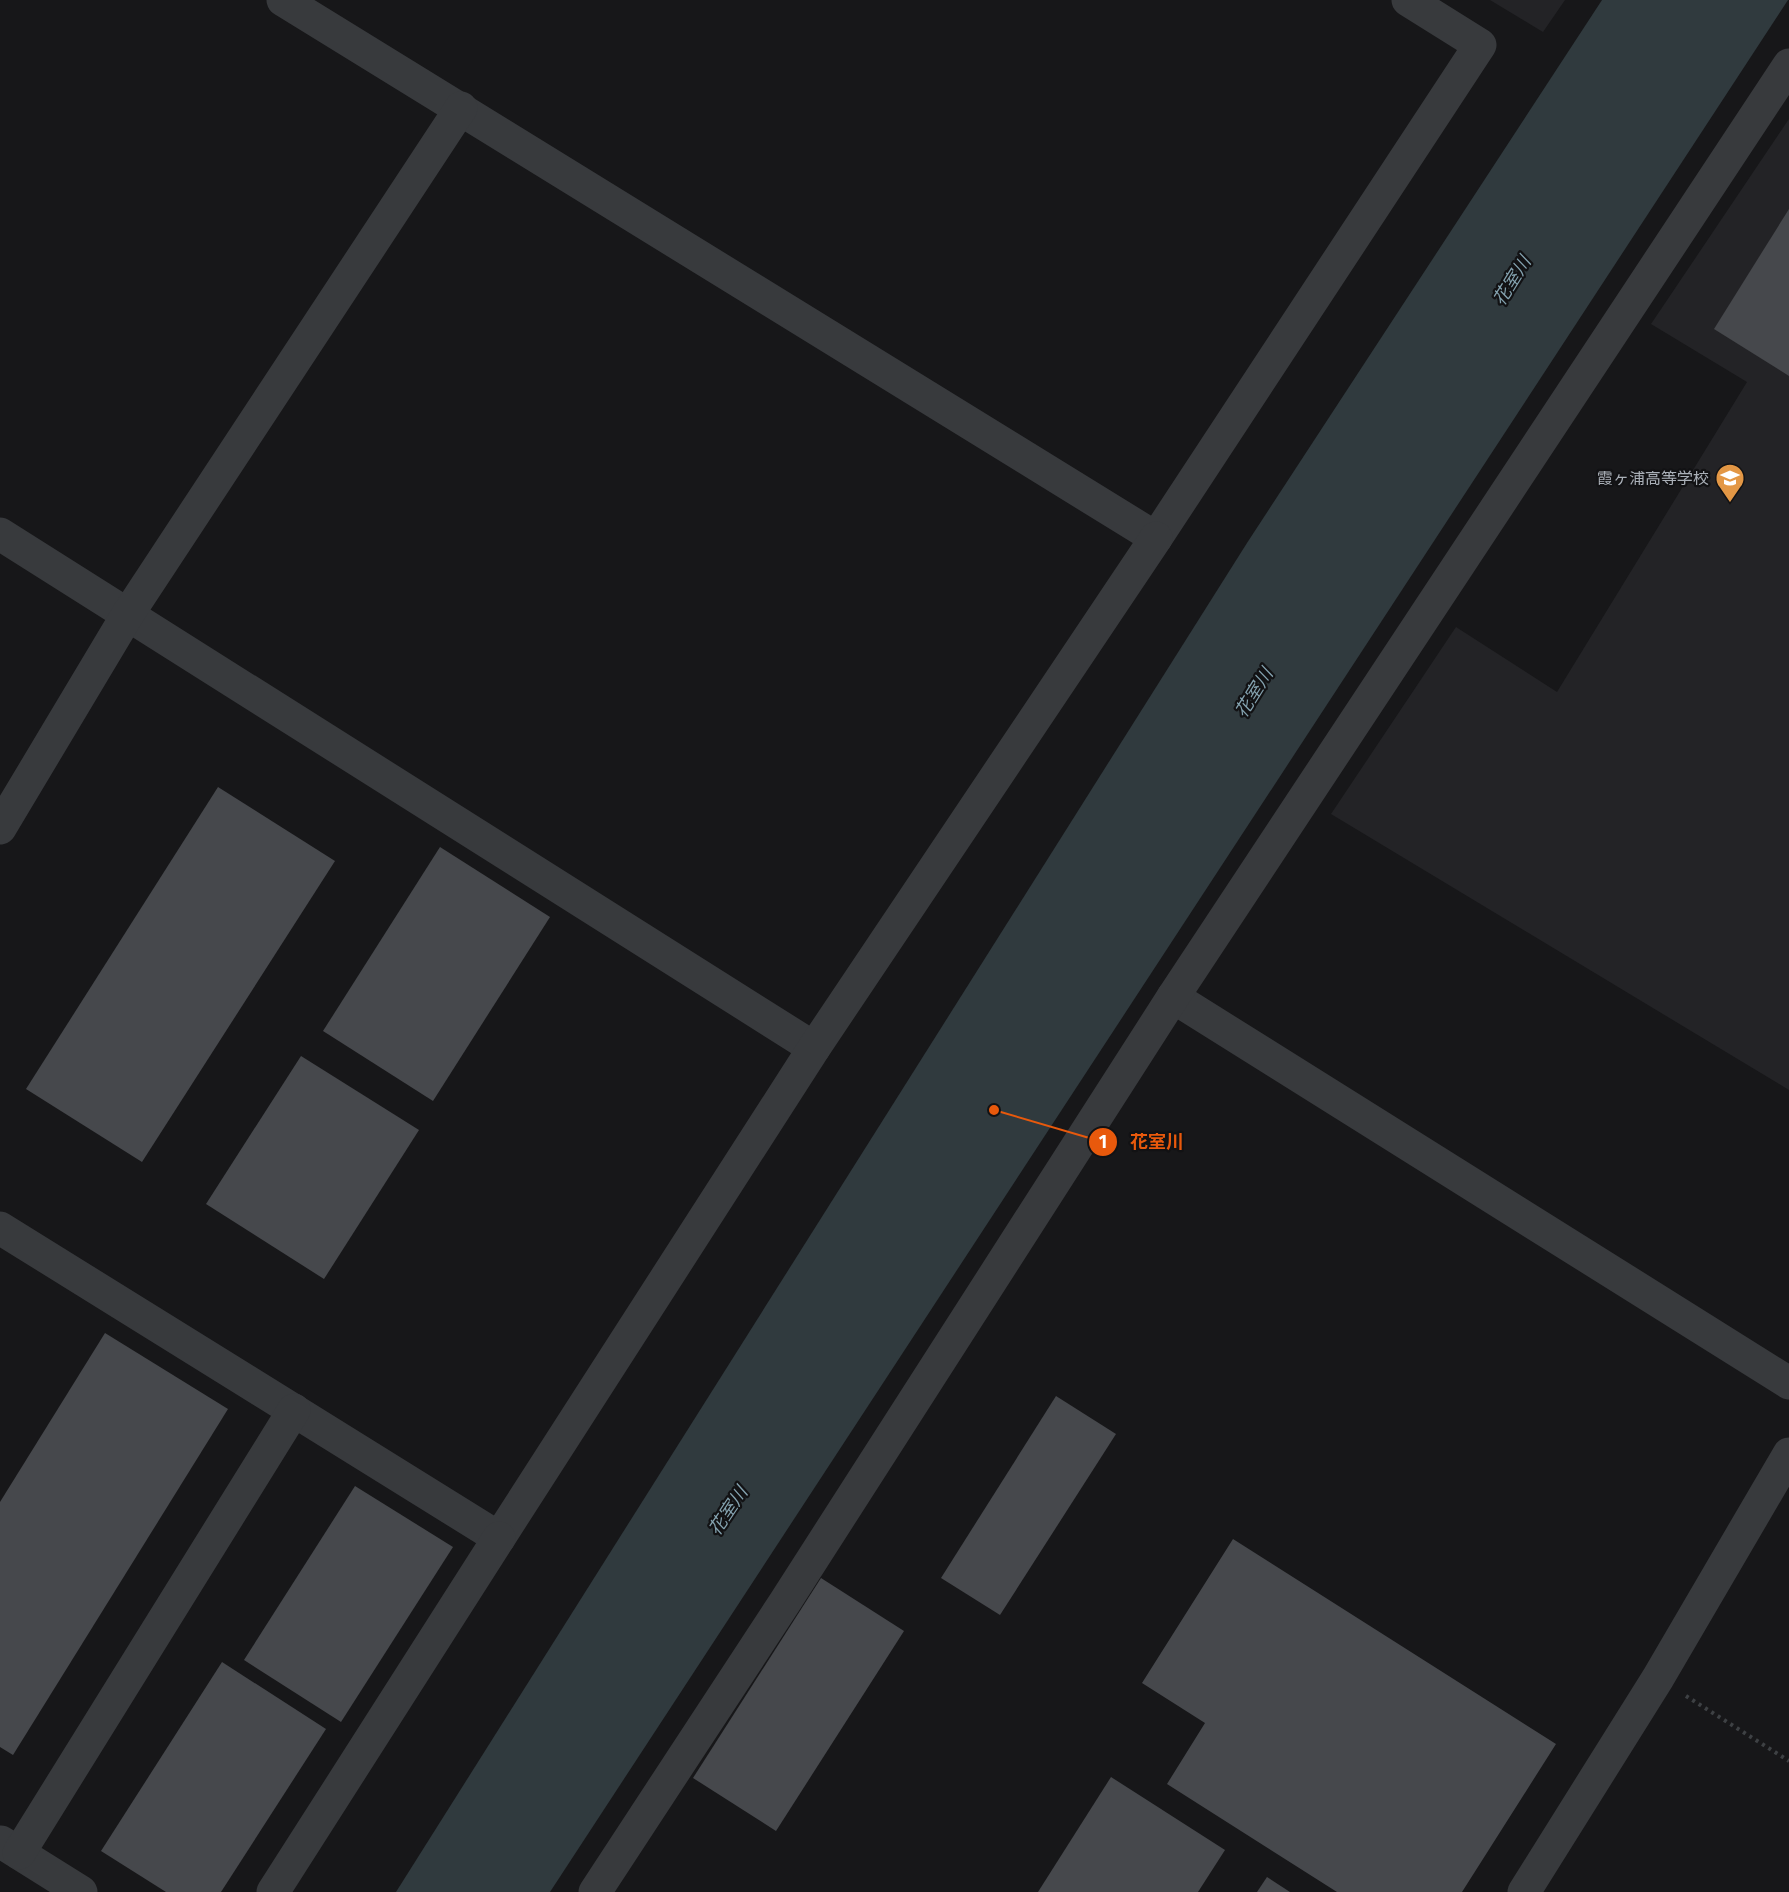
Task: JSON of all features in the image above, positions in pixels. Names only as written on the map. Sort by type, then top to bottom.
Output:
[{"type":"street","points":[[283,0],[1156,538]]},
{"type":"street","points":[[273,1892],[814,1048],[1156,538],[1480,45],[1408,0]]},
{"type":"street","points":[[595,1892],[785,1602],[1173,997],[1789,65]]},
{"type":"street","points":[[0,828],[128,614],[461,108]]},
{"type":"street","points":[[0,534],[814,1048]]},
{"type":"street","points":[[1173,997],[1789,1383]]},
{"type":"street","points":[[0,1228],[499,1538]]},
{"type":"street","points":[[81,1892],[10,1848],[294,1410]]},
{"type":"street","points":[[1524,1892],[1658,1678],[1789,1454]]},
{"type":"path","points":[[1658,1678],[1789,1761]]},
{"type":"shaded area","points":[[1490,0],[1565,0],[1543,32]]},
{"type":"shaded area","name":"霞ヶ浦高等学校","points":[[1789,119],[1789,1090],[1331,814],[1456,627],[1557,692],[1747,382],[1651,324]]},
{"type":"water","points":[[1602,0],[1788,0],[550,1892],[396,1892],[1247,543]]},
{"type":"building","points":[[1789,209],[1789,376],[1714,329]]},
{"type":"building","points":[[218,787],[335,861],[142,1162],[26,1089]]},
{"type":"building","points":[[440,847],[550,917],[433,1101],[323,1031]]},
{"type":"building","points":[[301,1056],[419,1130],[324,1279],[206,1204]]},
{"type":"building","points":[[105,1333],[228,1409],[13,1755],[0,1747],[0,1502]]},
{"type":"building","points":[[1056,1396],[1116,1434],[1000,1615],[941,1578]]},
{"type":"building","points":[[355,1486],[453,1547],[341,1722],[244,1660]]},
{"type":"building","points":[[1233,1539],[1556,1744],[1462,1892],[1337,1892],[1167,1784],[1205,1723],[1142,1683]]},
{"type":"building","points":[[821,1578],[904,1631],[776,1831],[693,1778]]},
{"type":"building","points":[[222,1662],[326,1729],[221,1892],[166,1892],[101,1851]]},
{"type":"building","points":[[1111,1777],[1225,1850],[1198,1892],[1038,1892]]},
{"type":"building","points":[[1267,1877],[1290,1892],[1257,1892]]},
{"type":"place","name":"霞ヶ浦高等学校","points":[[1730,504]]},
{"type":"place","name":"花室川","points":[[994,1110]]}]
